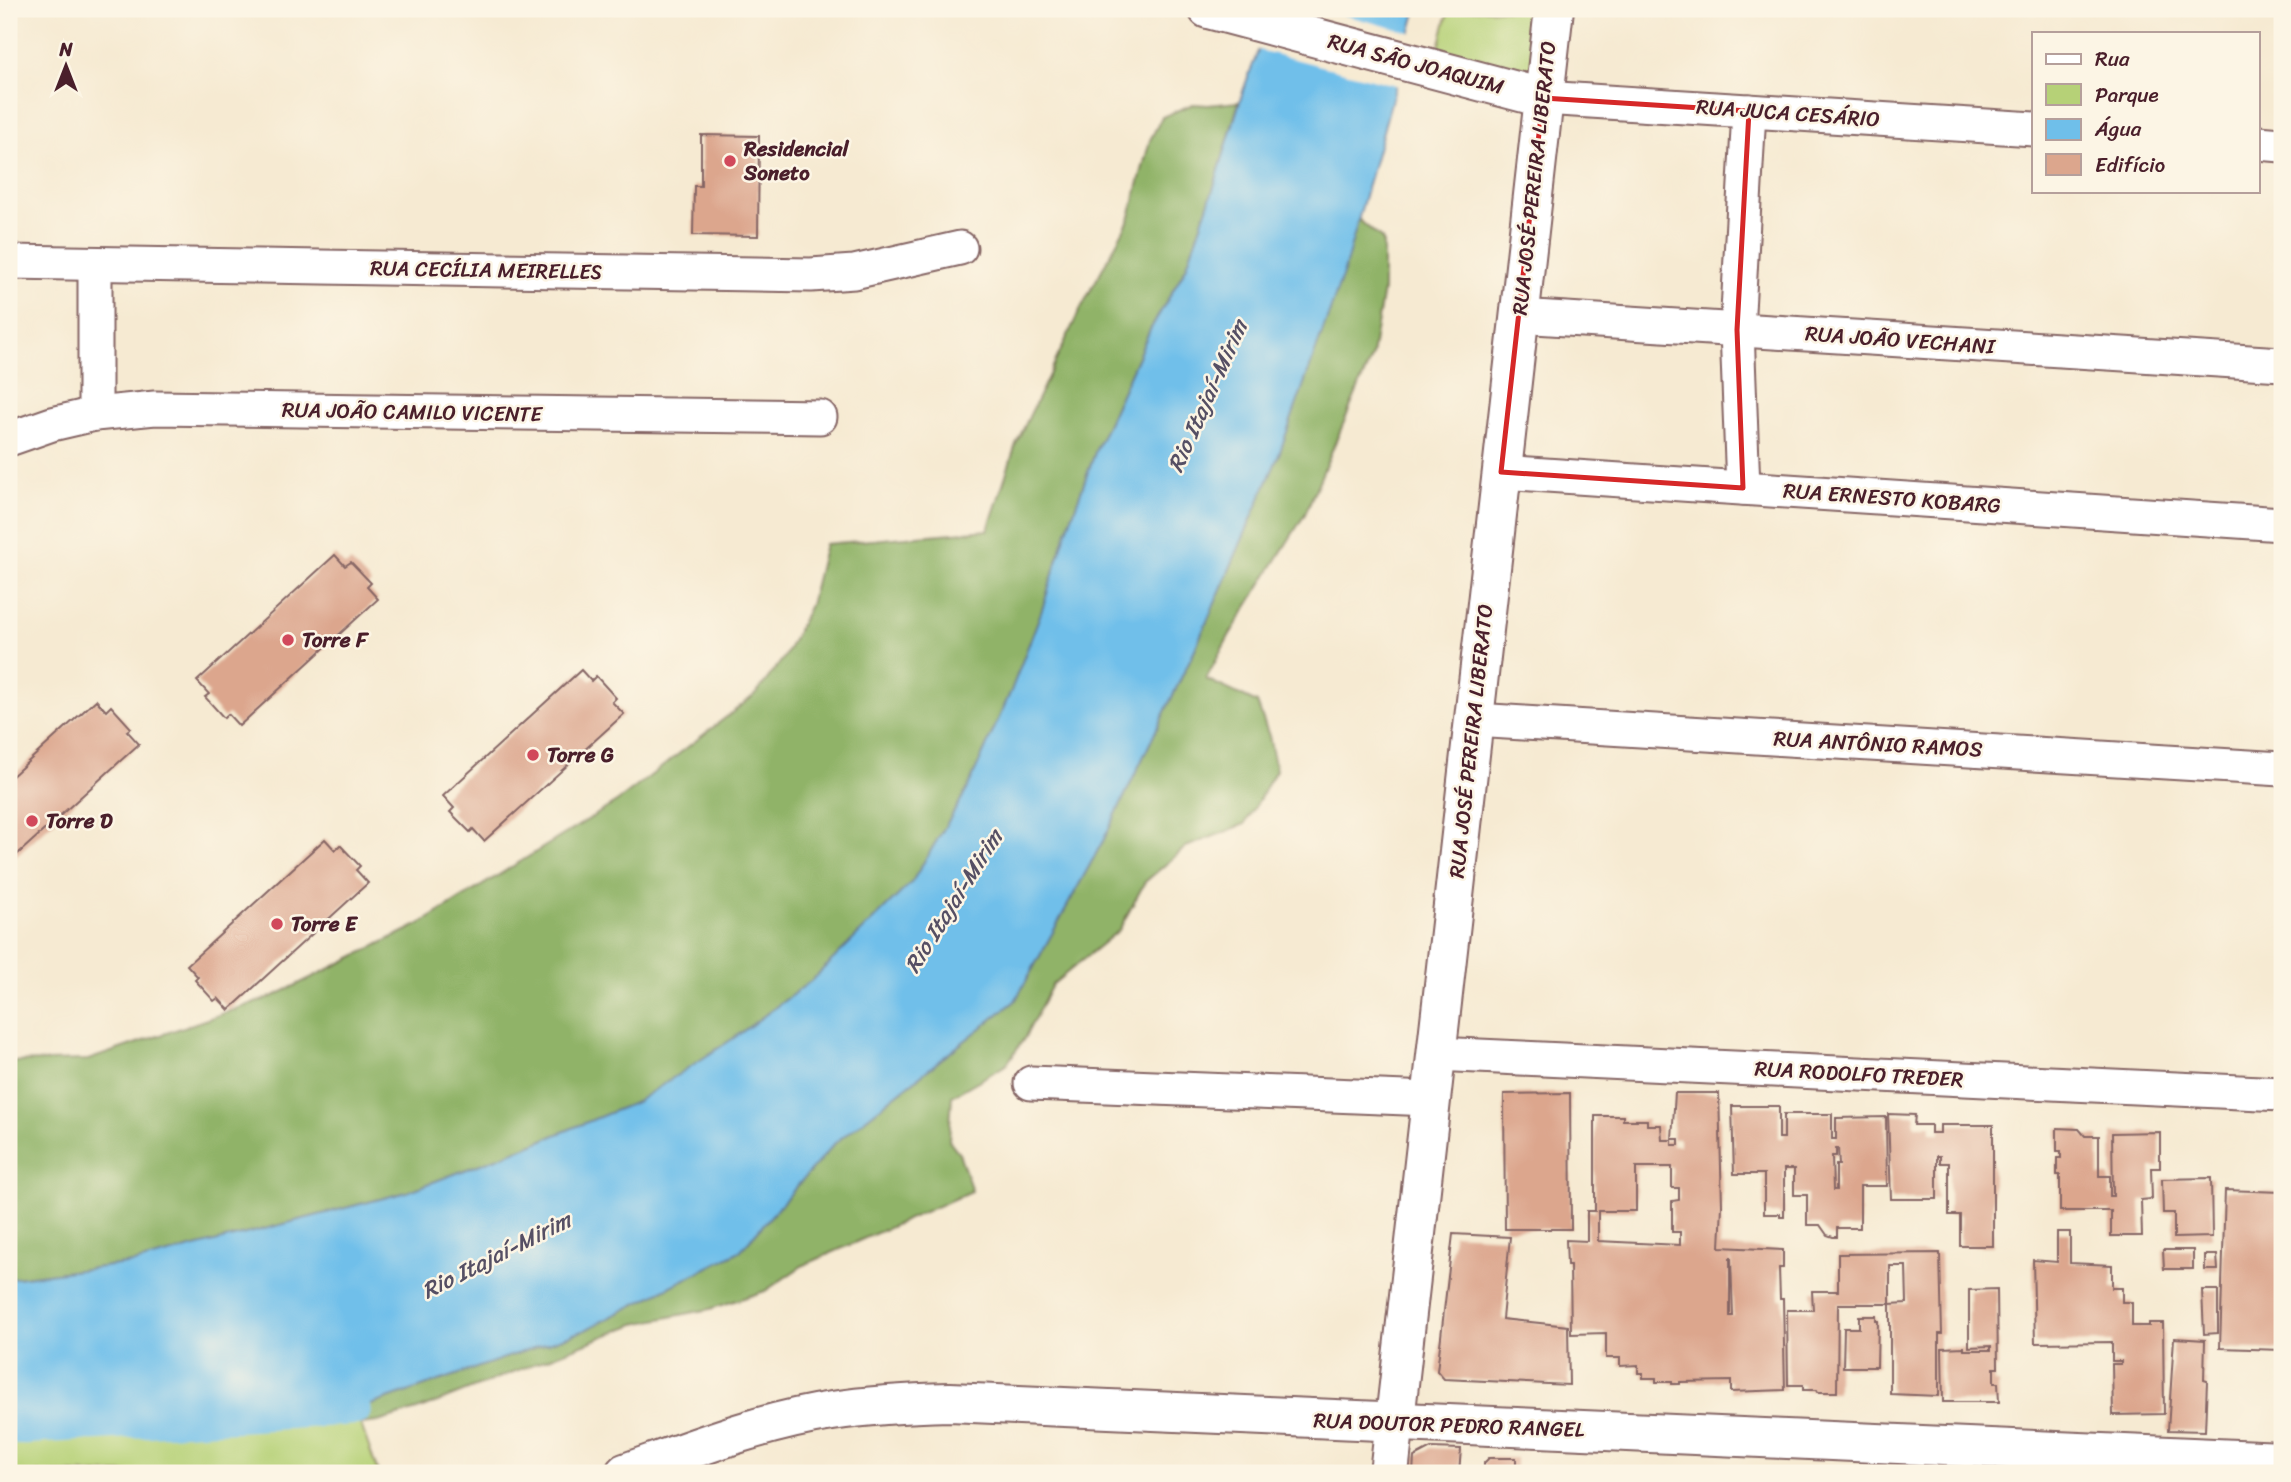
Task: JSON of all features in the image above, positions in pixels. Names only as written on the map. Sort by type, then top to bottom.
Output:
[{"type":"main road","name":"RUA JOSÉ PEREIRA LIBERATO","points":[[1389,1473],[1553,9]]},
{"type":"main road","name":"RUA SÃO JOAQUIM","points":[[1212,10],[1543,98]]},
{"type":"main road","name":"RUA DOUTOR PEDRO RANGEL","points":[[625,1473],[761,1426],[830,1411],[894,1403],[964,1403],[1395,1423],[2237,1466],[2282,1461]]},
{"type":"street","name":"RUA JUCA CESÁRIO","points":[[1543,98],[2032,129]]},
{"type":"street","points":[[1743,488],[1737,330],[1749,111]]},
{"type":"street","points":[[2260,143],[2282,145]]},
{"type":"street","name":"RUA CECÍLIA MEIRELLES","points":[[9,262],[811,275],[854,272],[960,248]]},
{"type":"street","points":[[95,264],[95,414]]},
{"type":"street","name":"RUA JOÃO VECHANI","points":[[1519,316],[2282,364]]},
{"type":"street","name":"RUA JOÃO CAMILO VICENTE","points":[[9,439],[52,424],[95,414],[155,408],[820,417]]},
{"type":"street","name":"RUA ERNESTO KOBARG","points":[[1501,472],[2282,524]]},
{"type":"street","name":"RUA ANTÔNIO RAMOS","points":[[1474,720],[2282,769]]},
{"type":"street","name":"RUA RODOLFO TREDER","points":[[1436,1054],[2282,1094]]},
{"type":"street","points":[[1031,1083],[1431,1099]]},
{"type":"highlighted area","points":[[1543,98],[1749,111],[1737,330],[1743,488],[1501,472]]},
{"type":"green space","points":[[1449,9],[1544,10],[1535,70],[1526,76],[1437,55]]},
{"type":"green space","points":[[1239,102],[1186,268],[1150,330],[1096,450],[1042,610],[1011,691],[967,790],[912,882],[811,981],[734,1038],[637,1102],[407,1192],[134,1263],[9,1279],[9,1062],[88,1060],[274,996],[420,924],[618,801],[756,694],[785,656],[810,605],[825,544],[988,530],[1016,444],[1080,310],[1129,220],[1150,140],[1162,117],[1193,104]]},
{"type":"green space","points":[[1358,219],[1383,240],[1383,290],[1372,356],[1305,514],[1229,636],[1206,679],[1257,703],[1269,736],[1276,770],[1245,824],[1186,847],[1145,882],[1119,930],[1052,985],[1025,1037],[1006,1065],[952,1096],[949,1140],[959,1153],[972,1191],[802,1266],[765,1291],[710,1309],[635,1324],[420,1409],[378,1422],[361,1424],[356,1410],[585,1330],[740,1251],[835,1143],[1015,1001],[1104,839],[1195,649],[1278,457],[1344,271]]},
{"type":"green space","points":[[356,1410],[378,1473],[9,1473],[9,1430]]},
{"type":"water","name":"Rio Itajaí-Mirim","points":[[1274,9],[1417,9],[1344,271],[1278,457],[1195,649],[1104,839],[1015,1001],[835,1143],[740,1251],[585,1330],[356,1410],[9,1430],[9,1279],[134,1263],[407,1192],[636,1102],[734,1038],[811,981],[912,882],[967,790],[1011,691],[1042,610],[1096,450],[1150,330],[1186,268],[1244,88]]},
{"type":"pier","points":[[1271,9],[1320,9],[1413,33],[1399,86],[1255,49]]},
{"type":"building","name":"Residencial Soneto","points":[[701,135],[759,136],[758,236],[693,235],[694,186],[701,186]]},
{"type":"building","name":"Torre F","points":[[335,555],[345,566],[351,562],[371,583],[367,587],[378,599],[239,726],[228,714],[224,718],[205,697],[209,694],[197,681]]},
{"type":"building","name":"Torre G","points":[[581,670],[591,681],[596,676],[616,698],[612,702],[624,714],[484,841],[473,829],[470,832],[450,812],[454,808],[443,796]]},
{"type":"building","name":"Torre D","points":[[96,700],[106,711],[111,706],[131,728],[127,731],[139,744],[9,862],[9,779]]},
{"type":"building","name":"Torre E","points":[[325,839],[335,850],[340,845],[360,866],[356,870],[368,883],[229,1010],[218,998],[214,1001],[195,980],[198,977],[187,965]]},
{"type":"building","points":[[1570,1093],[1571,1229],[1505,1229],[1504,1094]]},
{"type":"building","points":[[1675,1093],[1719,1093],[1722,1206],[1720,1247],[1783,1250],[1783,1268],[1779,1268],[1780,1299],[1783,1299],[1785,1390],[1731,1392],[1731,1381],[1680,1384],[1656,1382],[1656,1378],[1643,1378],[1643,1373],[1638,1373],[1638,1365],[1620,1366],[1620,1358],[1606,1358],[1606,1333],[1571,1334],[1570,1265],[1567,1265],[1566,1240],[1587,1241],[1587,1211],[1595,1211],[1595,1116],[1623,1116],[1623,1120],[1647,1120],[1647,1125],[1661,1125],[1662,1140],[1672,1140],[1672,1145],[1679,1145],[1679,1139],[1672,1139]],"holes":[[[1636,1167],[1672,1167],[1672,1188],[1679,1188],[1679,1200],[1672,1201],[1672,1232],[1680,1232],[1680,1245],[1598,1241],[1598,1211],[1636,1211]],[[1731,1258],[1733,1316],[1730,1316]]]},
{"type":"building","points":[[1732,1106],[1779,1106],[1779,1138],[1784,1138],[1784,1114],[1832,1114],[1832,1139],[1836,1139],[1836,1118],[1886,1117],[1887,1186],[1860,1186],[1860,1228],[1837,1228],[1837,1237],[1827,1235],[1820,1225],[1807,1225],[1807,1195],[1794,1195],[1794,1169],[1784,1169],[1784,1217],[1780,1217],[1780,1214],[1764,1214],[1764,1174],[1734,1174]],"holes":[[[1838,1148],[1839,1165],[1836,1165],[1836,1190],[1833,1190],[1832,1156],[1836,1156]]]},
{"type":"building","points":[[1888,1114],[1915,1115],[1914,1125],[1931,1125],[1931,1133],[1940,1133],[1940,1125],[1993,1125],[1993,1246],[1960,1246],[1960,1215],[1949,1215],[1949,1163],[1940,1163],[1940,1156],[1937,1156],[1937,1199],[1891,1199]]},
{"type":"building","points":[[2057,1128],[2079,1129],[2085,1136],[2099,1136],[2099,1176],[2110,1176],[2110,1196],[2113,1196],[2112,1133],[2160,1132],[2160,1168],[2151,1168],[2152,1199],[2141,1200],[2142,1236],[2111,1236],[2111,1211],[2060,1211],[2057,1158],[2061,1158],[2061,1151],[2057,1151]]},
{"type":"building","points":[[2211,1178],[2212,1237],[2174,1238],[2174,1213],[2163,1213],[2162,1179]]},
{"type":"building","points":[[2225,1190],[2282,1192],[2282,1350],[2220,1348]]},
{"type":"building","points":[[2057,1232],[2070,1232],[2070,1263],[2112,1265],[2112,1288],[2122,1288],[2122,1302],[2132,1302],[2132,1326],[2163,1323],[2164,1414],[2113,1415],[2112,1364],[2121,1364],[2121,1361],[2112,1361],[2112,1342],[2035,1343],[2033,1260],[2057,1262]]},
{"type":"building","points":[[1453,1234],[1510,1237],[1502,1319],[1568,1326],[1569,1385],[1444,1379],[1437,1371]]},
{"type":"building","points":[[2163,1250],[2193,1250],[2193,1269],[2164,1269]]},
{"type":"building","points":[[1940,1253],[1942,1334],[1939,1334],[1939,1396],[1890,1394],[1890,1304],[1838,1304],[1837,1392],[1803,1390],[1803,1385],[1788,1385],[1787,1310],[1813,1310],[1812,1291],[1838,1291],[1838,1254]],"holes":[[[1890,1266],[1906,1266],[1907,1303],[1890,1304]]]},
{"type":"building","points":[[2205,1255],[2217,1255],[2218,1270],[2205,1270]]},
{"type":"building","points":[[1997,1289],[1998,1368],[1994,1368],[1994,1383],[1998,1383],[1999,1402],[1943,1402],[1942,1348],[1991,1350],[1991,1346],[1969,1347],[1969,1290]]},
{"type":"building","points":[[2202,1290],[2218,1290],[2218,1333],[2204,1334]]},
{"type":"building","points":[[1859,1316],[1876,1316],[1878,1321],[1877,1367],[1843,1367],[1844,1328],[1859,1328]]},
{"type":"building","points":[[2174,1338],[2205,1340],[2205,1431],[2168,1430]]},
{"type":"building","points":[[1431,1448],[1461,1449],[1459,1473],[1413,1473],[1414,1457]]},
{"type":"building","points":[[1489,1458],[1516,1458],[1516,1473],[1484,1473],[1484,1463]]},
{"type":"building","points":[[1553,1469],[1553,1473],[1521,1473],[1521,1470]]},
{"type":"waterway","points":[[9,1430],[356,1410]]},
{"type":"place","name":"Residencial Soneto","points":[[730,161]]},
{"type":"place","name":"Torre F","points":[[288,640]]},
{"type":"place","name":"Torre G","points":[[533,755]]},
{"type":"place","name":"Torre D","points":[[32,821]]},
{"type":"place","name":"Torre E","points":[[277,924]]}]
